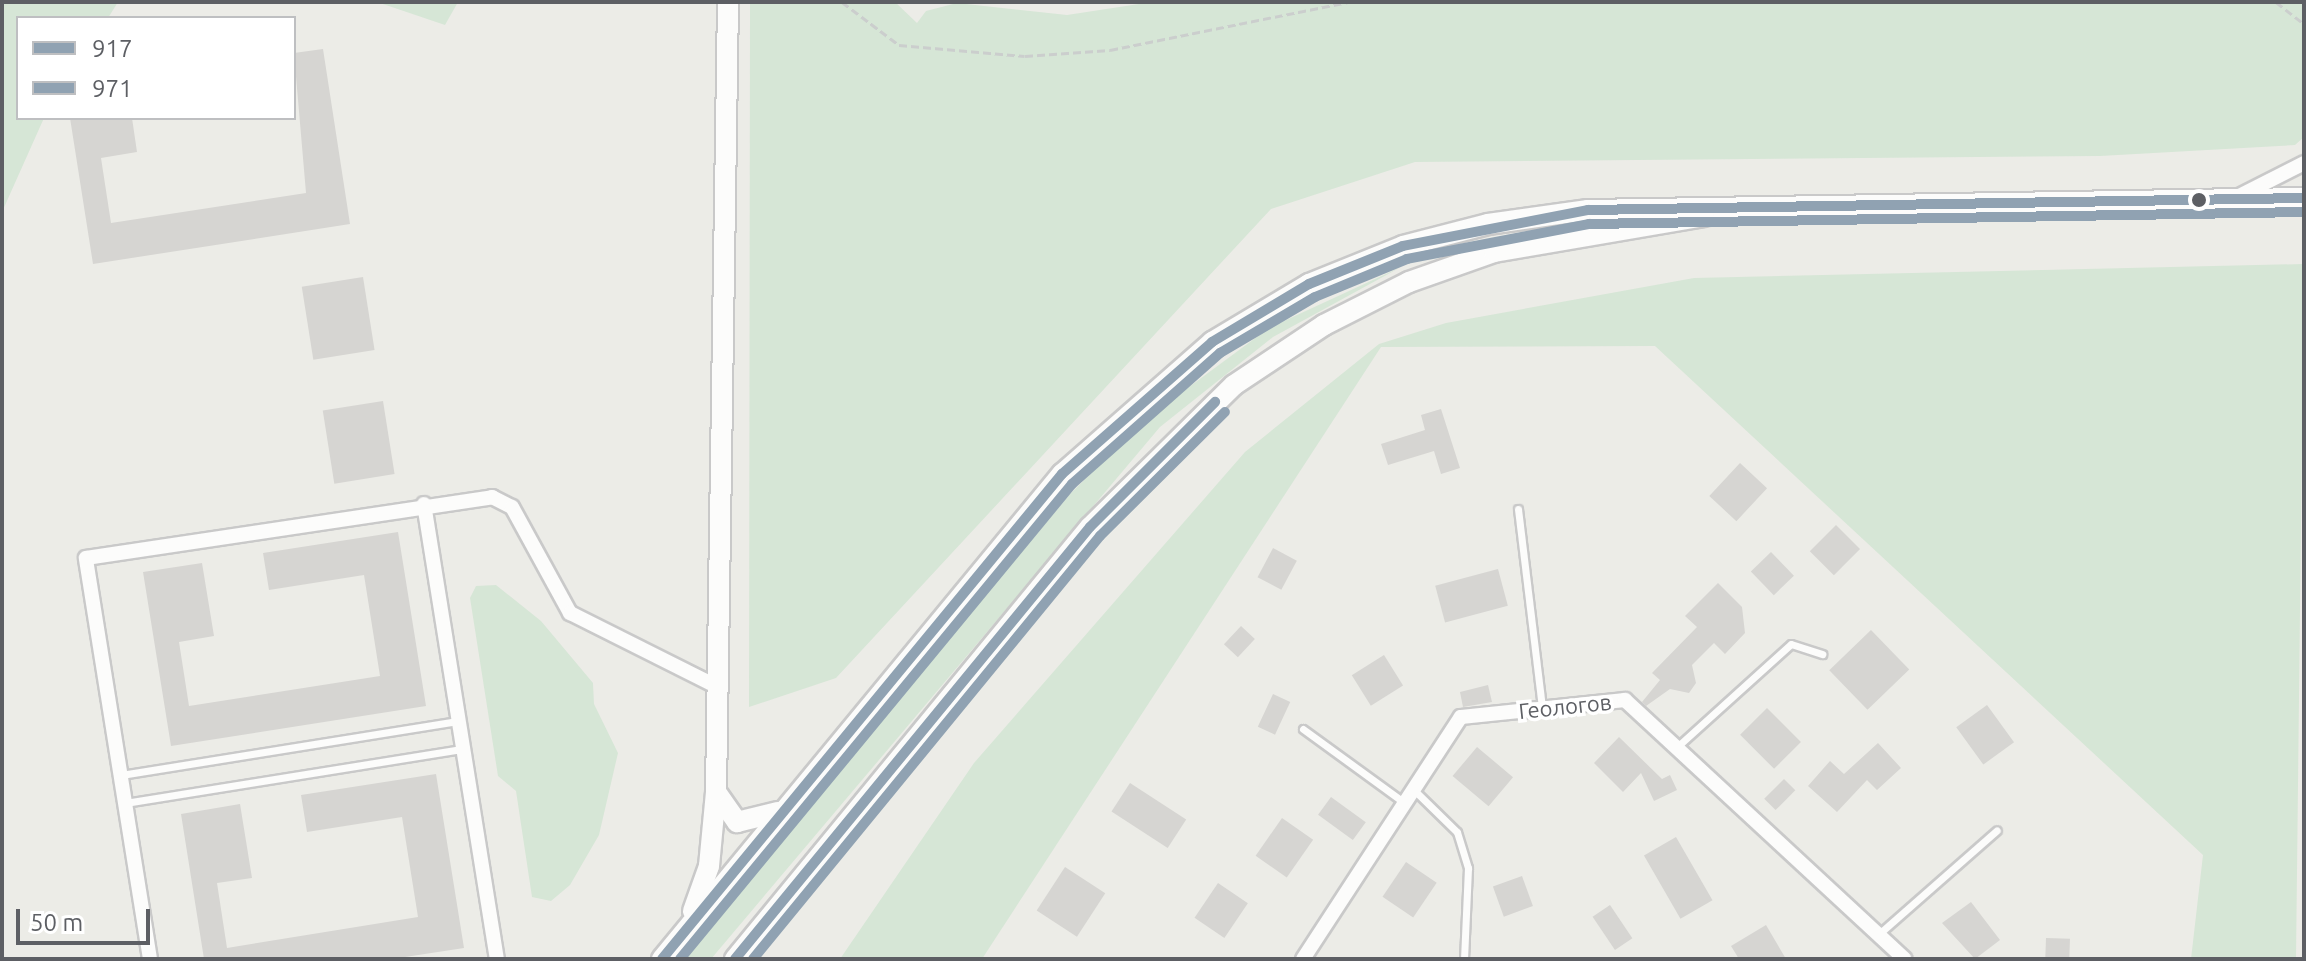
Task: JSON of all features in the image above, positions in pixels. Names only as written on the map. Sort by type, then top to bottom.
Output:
[{"type":"main road","points":[[679,939],[709,866],[716,792],[728,2]]},
{"type":"main road","points":[[662,959],[783,808],[1062,474],[1212,342],[1309,284],[1403,246],[1488,224],[1588,210],[2304,198]]},
{"type":"main road","points":[[735,959],[1090,527],[1234,385],[1324,325],[1409,282],[1480,257],[1748,208]]},
{"type":"main road","points":[[716,792],[737,822],[783,808]]},
{"type":"street","points":[[2233,199],[2304,163]]},
{"type":"street","points":[[150,959],[86,558],[477,496],[505,501],[570,613],[718,687]]},
{"type":"street","points":[[424,504],[497,959]]},
{"type":"street","name":"Геологов","points":[[1303,959],[1461,717],[1625,700],[1881,932],[1905,959]]},
{"type":"lane","points":[[1518,509],[1542,708]]},
{"type":"lane","points":[[1678,746],[1791,644],[1822,654]]},
{"type":"lane","points":[[120,775],[458,721]]},
{"type":"lane","points":[[1303,729],[1405,803]]},
{"type":"lane","points":[[125,803],[463,749]]},
{"type":"lane","points":[[1414,790],[1457,832],[1468,868],[1464,959]]},
{"type":"lane","points":[[1881,932],[1997,830]]},
{"type":"path","points":[[842,2],[899,45],[1025,56],[1110,50],[1347,2]]},
{"type":"path","points":[[2276,2],[2304,24]]},
{"type":"green space","points":[[2,2],[118,2],[109,16],[16,16],[16,120],[43,120],[2,212]]},
{"type":"green space","points":[[377,2],[458,2],[445,25]]},
{"type":"green space","points":[[750,2],[895,2],[917,23],[926,11],[957,3],[1067,15],[1152,2],[2304,2],[2304,137],[2295,145],[2100,156],[1415,162],[1271,209],[836,678],[749,707]]},
{"type":"green space","points":[[2304,264],[2296,959],[2191,959],[2203,855],[1655,346],[1381,347],[982,959],[840,959],[974,763],[1245,452],[1379,344],[1446,323],[1694,278]]},
{"type":"green space","points":[[1401,267],[1273,337],[1160,427],[711,959],[680,959],[1071,493],[1151,415],[1269,328]]},
{"type":"green space","points":[[496,585],[541,621],[593,683],[594,704],[618,753],[599,835],[570,885],[551,901],[532,897],[516,791],[498,776],[470,598],[476,586]]},
{"type":"building","points":[[323,49],[350,224],[93,264],[70,120],[132,120],[137,152],[101,158],[111,223],[306,193],[296,53]]},
{"type":"building","points":[[363,277],[375,350],[313,360],[302,287]]},
{"type":"building","points":[[383,401],[395,474],[334,484],[323,411]]},
{"type":"building","points":[[1441,409],[1460,468],[1441,474],[1434,451],[1388,465],[1381,444],[1425,430],[1421,415]]},
{"type":"building","points":[[1740,463],[1767,488],[1736,521],[1709,496]]},
{"type":"building","points":[[1836,525],[1860,549],[1834,575],[1810,551]]},
{"type":"building","points":[[398,532],[426,706],[171,746],[143,572],[202,563],[214,636],[179,642],[189,706],[380,676],[364,575],[269,590],[263,553]]},
{"type":"building","points":[[1273,548],[1297,561],[1281,590],[1258,577]]},
{"type":"building","points":[[1771,552],[1794,576],[1774,595],[1751,571]]},
{"type":"building","points":[[1498,569],[1508,606],[1445,623],[1435,586]]},
{"type":"building","points":[[1718,583],[1742,607],[1745,633],[1725,654],[1714,643],[1692,665],[1696,683],[1689,693],[1670,689],[1646,706],[1642,702],[1660,680],[1652,673],[1697,627],[1685,616]]},
{"type":"building","points":[[1241,626],[1255,639],[1238,657],[1224,644]]},
{"type":"building","points":[[1871,630],[1909,670],[1867,710],[1829,670]]},
{"type":"building","points":[[1384,655],[1403,686],[1371,706],[1352,675]]},
{"type":"building","points":[[1488,685],[1492,702],[1463,707],[1460,692]]},
{"type":"building","points":[[1273,694],[1290,702],[1275,735],[1258,727]]},
{"type":"building","points":[[1987,705],[2014,742],[1983,765],[1956,727]]},
{"type":"building","points":[[1767,708],[1801,742],[1774,769],[1740,735]]},
{"type":"building","points":[[1619,737],[1662,779],[1670,775],[1677,790],[1654,801],[1641,773],[1623,792],[1594,763]]},
{"type":"building","points":[[1878,743],[1901,768],[1877,790],[1867,780],[1837,812],[1808,786],[1830,761],[1844,774]]},
{"type":"building","points":[[1477,747],[1513,777],[1489,806],[1453,776]]},
{"type":"building","points":[[436,774],[464,948],[392,959],[204,959],[181,814],[240,804],[252,878],[217,883],[227,948],[418,917],[402,817],[307,832],[301,795]]},
{"type":"building","points":[[1784,779],[1795,790],[1776,810],[1764,799]]},
{"type":"building","points":[[1130,783],[1186,819],[1168,848],[1111,812]]},
{"type":"building","points":[[1331,797],[1366,822],[1353,840],[1318,815]]},
{"type":"building","points":[[1282,818],[1313,840],[1287,877],[1256,856]]},
{"type":"building","points":[[1676,837],[1712,900],[1680,919],[1644,856]]},
{"type":"building","points":[[1406,862],[1437,883],[1413,918],[1383,897]]},
{"type":"building","points":[[1065,867],[1105,893],[1077,937],[1037,911]]},
{"type":"building","points":[[1522,876],[1533,906],[1504,917],[1493,887]]},
{"type":"building","points":[[1218,883],[1248,903],[1224,938],[1195,918]]},
{"type":"building","points":[[1971,902],[2000,940],[1975,959],[1942,923]]},
{"type":"building","points":[[1610,905],[1632,938],[1615,950],[1593,917]]},
{"type":"building","points":[[1766,925],[1786,959],[1739,959],[1731,946]]},
{"type":"building","points":[[2046,938],[2070,939],[2069,959],[2045,959]]},
{"type":"transit line","name":"917","points":[[662,959],[1062,474],[1212,342],[1309,284],[1403,246],[1588,210],[2304,198]]},
{"type":"transit line","name":"971","points":[[680,959],[1072,484],[1220,353],[1315,297],[1407,259],[1589,224],[2304,212]]},
{"type":"transit line","name":"917","points":[[735,959],[1090,527],[1215,402]]},
{"type":"transit line","name":"971","points":[[753,959],[1100,536],[1225,412]]}]
